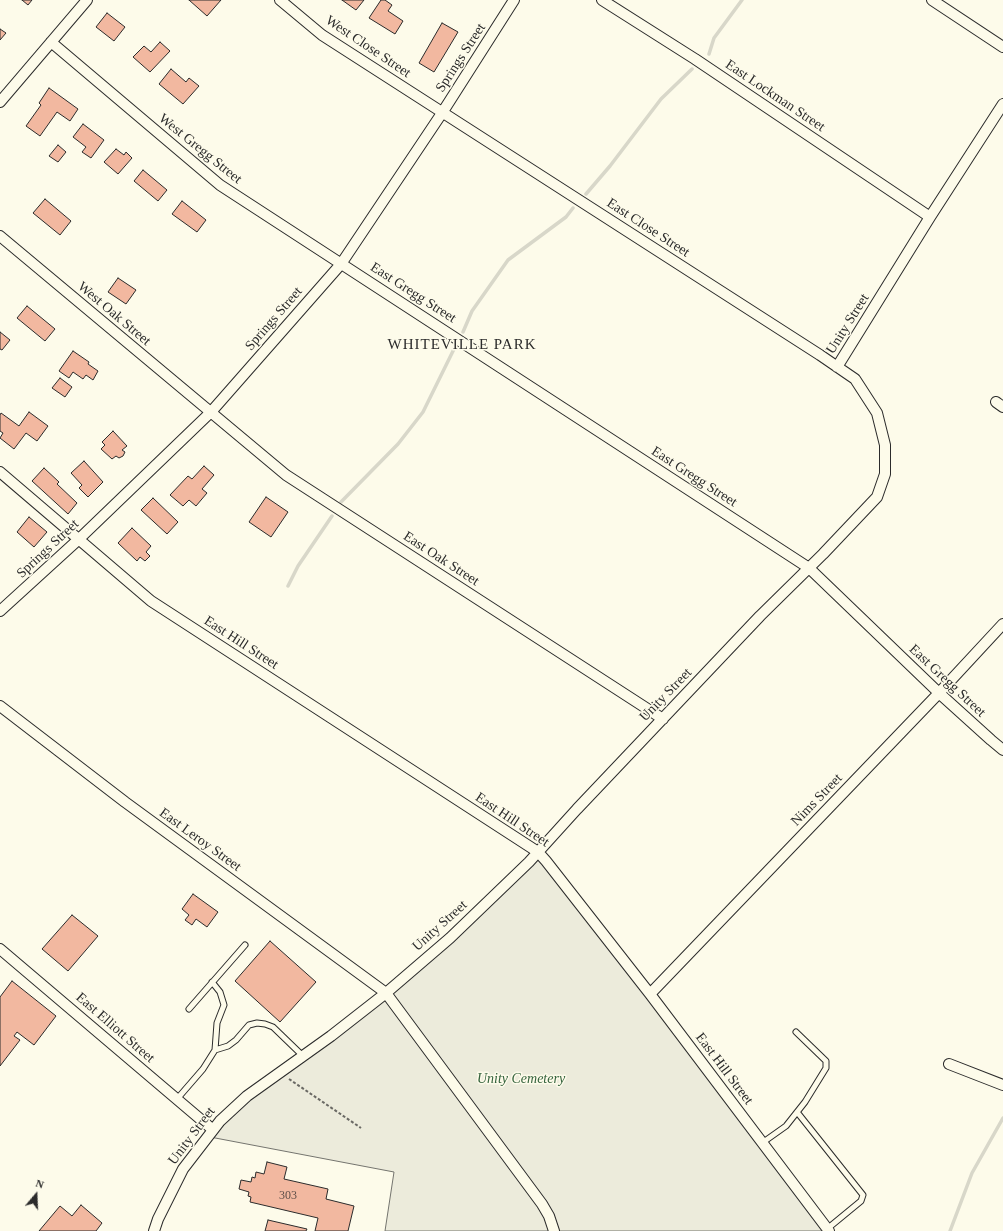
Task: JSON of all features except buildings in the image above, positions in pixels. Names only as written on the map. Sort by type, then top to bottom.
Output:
[{"type":"street","points":[[0,102],[87,0]]},
{"type":"street","name":"West Close Street","points":[[280,0],[322,35],[442,113]]},
{"type":"street","name":"Springs Street","points":[[0,611],[79,539],[211,412],[341,264],[442,113],[514,0]]},
{"type":"street","name":"East Lockman Street","points":[[602,0],[695,60],[930,217]]},
{"type":"street","points":[[932,0],[1003,47]]},
{"type":"street","name":"West Gregg Street","points":[[51,42],[220,185],[341,264]]},
{"type":"street","name":"Unity Street","points":[[154,1231],[160,1214],[183,1169],[212,1130],[235,1106],[386,993],[450,938],[538,852],[760,616],[809,568],[877,497],[885,474],[885,445],[877,414],[854,380],[837,367],[930,217],[1003,104]]},
{"type":"street","name":"East Close Street","points":[[442,113],[837,367]]},
{"type":"street","name":"West Oak Street","points":[[0,236],[211,412]]},
{"type":"street","name":"East Gregg Street","points":[[341,264],[809,568],[939,693],[1003,750]]},
{"type":"street","name":"East Oak Street","points":[[211,412],[286,475],[663,719]]},
{"type":"street","name":"East Hill Street","points":[[0,472],[151,601],[538,852],[650,994],[828,1230]]},
{"type":"street","name":"Nims Street","points":[[650,994],[939,693],[1003,624]]},
{"type":"street","name":"East Leroy Street","points":[[0,706],[124,802],[386,993],[542,1204],[549,1216],[554,1231]]},
{"type":"street","name":"East Elliott Street","points":[[0,948],[212,1130]]},
{"type":"street","points":[[949,1064],[1003,1085]]},
{"type":"lane","points":[[189,1009],[246,945]]},
{"type":"lane","points":[[177,1099],[203,1069],[215,1050],[217,1023],[224,1005],[220,992],[212,982]]},
{"type":"lane","points":[[215,1050],[228,1046],[236,1040],[249,1025],[256,1023],[273,1027],[303,1056]]},
{"type":"lane","points":[[762,1143],[786,1126],[805,1102],[826,1068],[826,1061],[796,1032]]},
{"type":"lane","points":[[797,1112],[864,1195],[861,1201],[828,1230]]},
{"type":"path","points":[[280,1073],[361,1128]]},
{"type":"green space","name":"Unity Cemetery","points":[[537,855],[827,1231],[385,1231],[394,1172],[210,1137],[236,1106],[330,1040]]},
{"type":"waterway","points":[[709,54],[714,38],[742,0]]},
{"type":"waterway","points":[[586,194],[610,166],[661,99],[692,69]]},
{"type":"waterway","points":[[463,332],[472,311],[508,260],[566,217],[573,208]]},
{"type":"waterway","points":[[341,502],[398,444],[423,412],[454,349]]},
{"type":"waterway","points":[[288,586],[298,566],[332,516]]},
{"type":"waterway","points":[[950,1231],[972,1173],[1003,1118]]},
{"type":"district","name":"WHITEVILLE PARK","points":[[462,345]]}]
